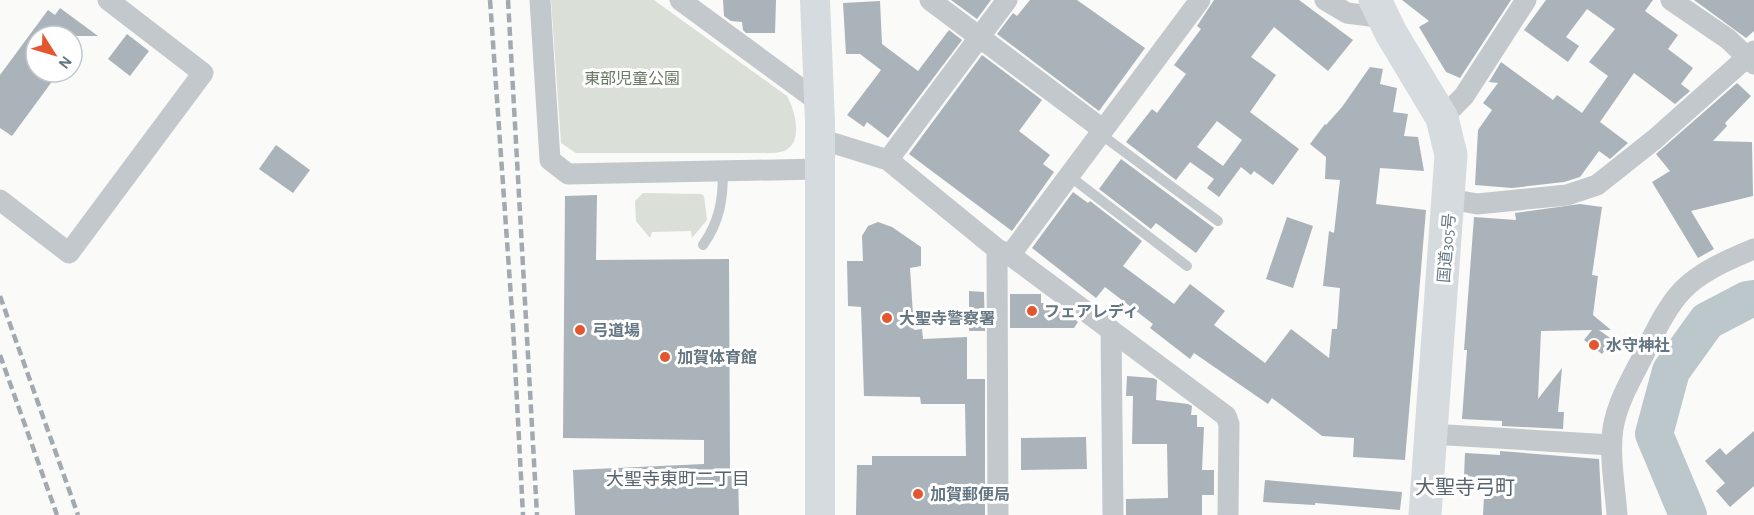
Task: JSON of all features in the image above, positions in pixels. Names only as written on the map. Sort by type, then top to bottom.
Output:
[{"type":"highway","name":"国道305号","points":[[1380,9],[1391,33],[1442,118],[1451,155],[1450,199],[1425,515]]},
{"type":"street","points":[[0,200],[69,253],[203,73],[108,0]]},
{"type":"street","points":[[540,0],[550,159],[568,174],[820,169]]},
{"type":"street","points":[[680,0],[819,102]]},
{"type":"street","points":[[815,0],[820,139],[820,515]]},
{"type":"street","points":[[930,0],[1100,131]]},
{"type":"street","points":[[888,160],[1007,0]]},
{"type":"street","points":[[998,515],[1003,252],[1068,176],[1200,0]]},
{"type":"street","points":[[1325,0],[1347,13],[1380,9]]},
{"type":"street","points":[[1442,118],[1464,96],[1526,0]]},
{"type":"street","points":[[1450,199],[1477,204],[1567,195],[1597,186],[1751,57],[1671,0]]},
{"type":"street","points":[[820,139],[888,160],[1003,252],[1226,416],[1229,424],[1228,515]]},
{"type":"street","points":[[1617,515],[1611,445],[1619,408],[1669,303],[1702,272],[1754,249]]},
{"type":"street","points":[[1111,330],[1113,515]]},
{"type":"street","points":[[1431,434],[1611,445]]},
{"type":"lane","points":[[1100,131],[1218,221]]},
{"type":"lane","points":[[704,245],[716,227],[723,171]]},
{"type":"lane","points":[[1068,176],[1187,266]]},
{"type":"green space","name":"東部児童公園","points":[[551,0],[654,0],[787,96],[795,117],[794,141],[784,151],[774,153],[576,153],[561,143]]},
{"type":"green space","points":[[643,193],[701,194],[704,196],[707,220],[692,238],[691,231],[652,232],[650,238],[636,221],[635,201]]},
{"type":"building","points":[[723,0],[776,0],[775,33],[746,33],[742,22],[731,21],[724,16]]},
{"type":"building","points":[[951,0],[991,0],[977,19]]},
{"type":"building","points":[[1030,0],[1077,0],[1145,48],[1099,111],[997,34],[1013,13],[1017,16]]},
{"type":"building","points":[[1214,0],[1299,0],[1353,40],[1328,71],[1274,27],[1251,57],[1276,75],[1250,112],[1299,149],[1273,185],[1254,171],[1251,175],[1241,167],[1219,197],[1207,188],[1214,179],[1190,162],[1176,180],[1126,142],[1152,109],[1157,113],[1186,74],[1174,65],[1201,29],[1197,26]],"holes":[[[1217,121],[1242,140],[1223,166],[1197,147]]]},
{"type":"building","points":[[1402,0],[1511,0],[1460,78],[1446,72],[1419,27],[1429,21]]},
{"type":"building","points":[[1546,0],[1653,0],[1645,11],[1678,35],[1668,49],[1693,68],[1681,84],[1690,91],[1675,104],[1634,73],[1600,122],[1628,143],[1610,159],[1599,151],[1580,177],[1564,182],[1512,188],[1475,185],[1478,130],[1492,110],[1483,103],[1498,83],[1489,82],[1501,62],[1553,100],[1557,95],[1582,113],[1608,76],[1589,62],[1615,29],[1587,9],[1566,37],[1579,46],[1568,62],[1524,30]]},
{"type":"building","points":[[1694,0],[1754,0],[1754,31],[1746,38]]},
{"type":"building","points":[[880,1],[882,44],[918,71],[949,30],[962,40],[888,138],[867,122],[864,127],[847,115],[881,70],[860,54],[846,54],[843,3]]},
{"type":"building","points":[[60,8],[82,24],[38,24],[48,10],[55,15]]},
{"type":"building","points":[[84,26],[98,36],[84,36]]},
{"type":"building","points":[[127,34],[149,51],[130,76],[108,59]]},
{"type":"building","points":[[24,42],[24,84],[50,84],[12,136],[0,128],[0,75]]},
{"type":"building","points":[[982,55],[1042,100],[1019,131],[1050,155],[1043,164],[1054,172],[1012,231],[909,154]]},
{"type":"building","points":[[1370,67],[1383,69],[1380,84],[1397,88],[1393,112],[1408,114],[1404,136],[1418,137],[1424,171],[1380,168],[1376,204],[1426,210],[1405,460],[1353,457],[1354,438],[1322,436],[1272,398],[1268,404],[1194,353],[1190,359],[1150,328],[1153,324],[1105,287],[1096,298],[1032,248],[1073,192],[1088,203],[1090,201],[1142,241],[1123,266],[1174,304],[1190,284],[1225,311],[1214,325],[1265,363],[1291,329],[1329,358],[1332,329],[1337,329],[1340,288],[1323,286],[1329,231],[1334,233],[1340,180],[1325,179],[1326,157],[1310,144],[1342,107]]},
{"type":"building","points":[[1737,83],[1751,96],[1725,123],[1727,126],[1713,141],[1752,142],[1753,196],[1691,211],[1714,249],[1698,258],[1652,182],[1670,171],[1656,154]]},
{"type":"building","points":[[276,145],[310,170],[293,193],[259,169]]},
{"type":"building","points":[[1121,159],[1214,228],[1196,253],[1156,223],[1151,229],[1099,189]]},
{"type":"building","points":[[597,195],[596,260],[729,259],[730,472],[738,472],[739,515],[575,515],[573,470],[704,464],[704,440],[563,438],[565,196]]},
{"type":"building","points":[[1580,204],[1602,207],[1592,275],[1598,276],[1593,315],[1611,330],[1599,330],[1613,340],[1602,354],[1584,340],[1592,330],[1541,331],[1538,399],[1562,368],[1558,412],[1564,412],[1563,429],[1502,426],[1502,421],[1462,419],[1467,350],[1464,350],[1474,217],[1516,220],[1515,213]]},
{"type":"building","points":[[1287,217],[1313,226],[1293,288],[1266,279]]},
{"type":"building","name":"大聖寺警察署","points":[[878,222],[892,227],[921,247],[921,266],[910,268],[914,330],[922,329],[923,339],[967,337],[967,379],[985,379],[985,515],[856,515],[857,465],[872,465],[872,456],[966,456],[965,404],[921,404],[920,397],[864,396],[861,307],[848,306],[847,261],[863,261],[862,236],[868,226]]},
{"type":"building","points":[[969,291],[984,292],[985,331],[969,331]]},
{"type":"building","points":[[1010,294],[1041,294],[1041,303],[1054,303],[1078,322],[1074,328],[1010,328]]},
{"type":"building","points":[[1127,376],[1157,380],[1156,400],[1192,406],[1191,415],[1197,415],[1197,427],[1204,427],[1202,470],[1214,470],[1214,495],[1202,495],[1202,515],[1126,515],[1126,499],[1168,498],[1167,444],[1132,444],[1133,396],[1126,396]]},
{"type":"building","points":[[1754,431],[1754,486],[1730,507],[1716,491],[1725,483],[1705,461],[1720,448],[1726,455]]},
{"type":"building","points":[[1086,437],[1087,469],[1021,470],[1021,438]]},
{"type":"building","points":[[1500,451],[1599,459],[1602,515],[1483,515],[1485,478],[1464,476],[1465,453],[1500,455]]},
{"type":"building","points":[[1265,480],[1402,492],[1400,510],[1315,503],[1315,505],[1263,502]]},
{"type":"waterway","points":[[1688,515],[1654,434],[1671,371],[1707,321],[1747,300],[1754,299]]},
{"type":"railway","points":[[490,0],[513,326],[523,515]]},
{"type":"railway","points":[[508,0],[537,515]]},
{"type":"railway","points":[[0,296],[78,515]]},
{"type":"railway","points":[[0,355],[57,515]]},
{"type":"place","name":"フェアレディ","points":[[1032,311]]},
{"type":"place","name":"大聖寺警察署","points":[[887,318]]},
{"type":"place","name":"弓道場","points":[[580,330]]},
{"type":"place","name":"水守神社","points":[[1594,345]]},
{"type":"place","name":"加賀体育館","points":[[665,357]]},
{"type":"place","name":"加賀郵便局","points":[[918,494]]},
{"type":"district","name":"大聖寺東町二丁目","points":[[678,479]]},
{"type":"district","name":"大聖寺弓町","points":[[1465,487]]}]
